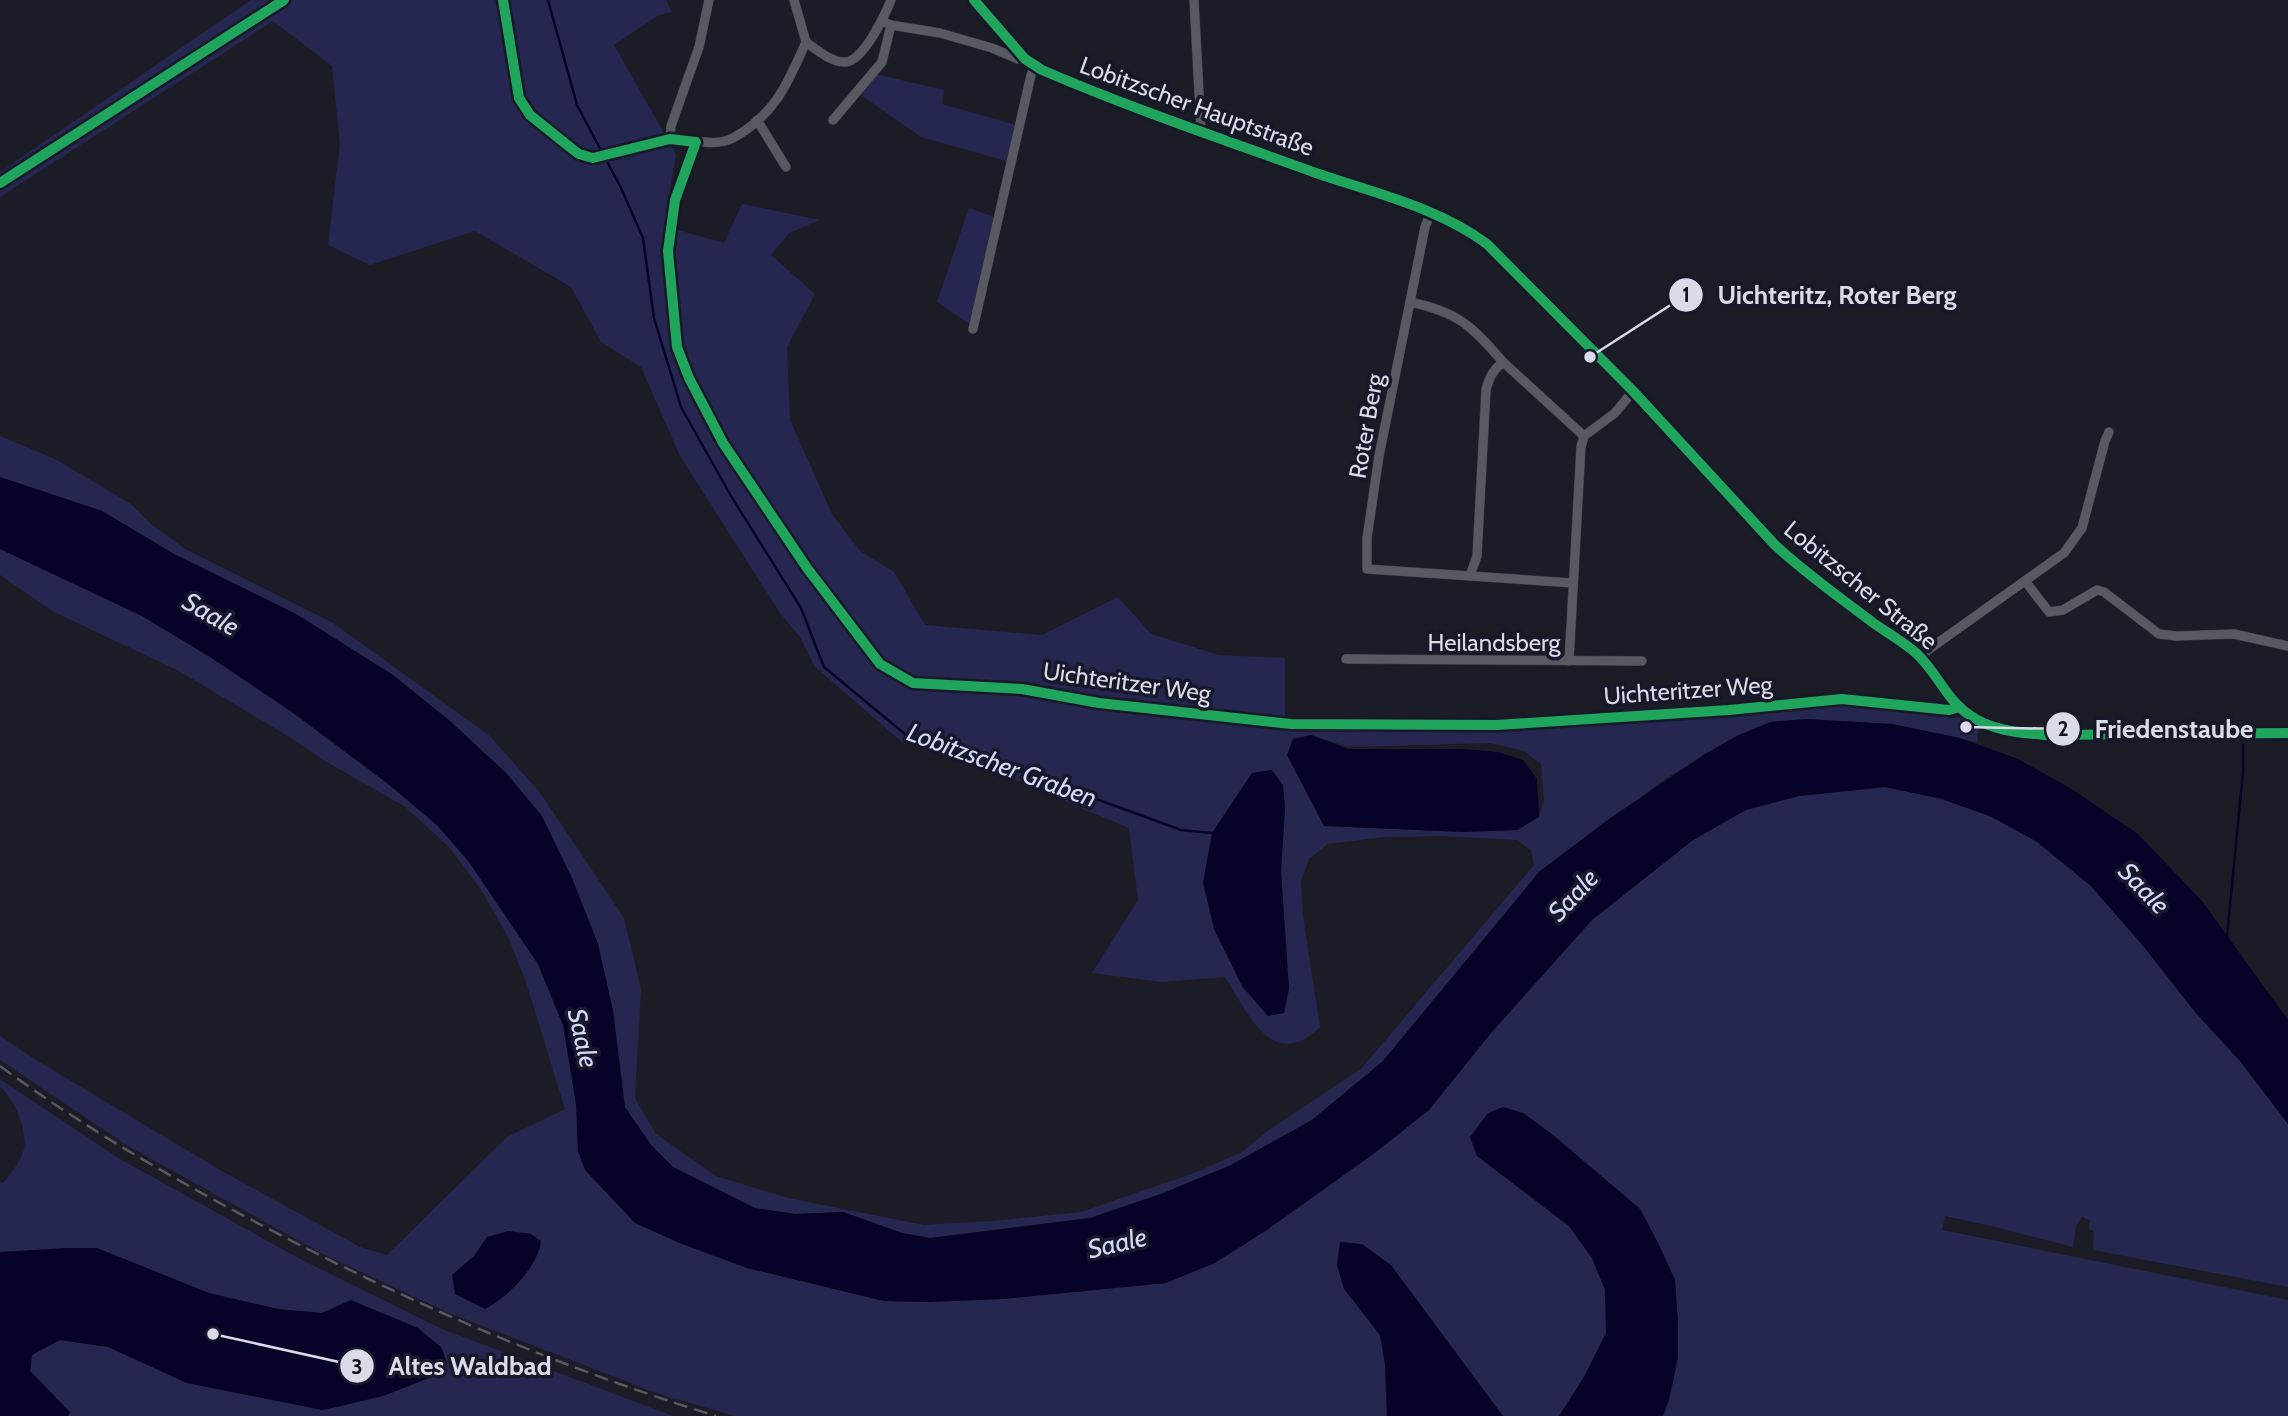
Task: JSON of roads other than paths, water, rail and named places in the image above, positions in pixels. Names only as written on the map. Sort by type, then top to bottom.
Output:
[{"type":"street","points":[[503,0],[519,98],[524,108],[530,116],[579,154],[593,158],[670,139],[696,142],[731,139],[757,120],[785,90],[806,43],[794,0]]},
{"type":"street","points":[[670,139],[671,126],[699,47],[709,0]]},
{"type":"street","points":[[833,120],[882,62],[891,0]]},
{"type":"street","name":"Lobitzscher Hauptstraße","points":[[974,0],[1025,59],[1039,68],[1201,130],[1431,212]]},
{"type":"street","points":[[1194,0],[1201,130]]},
{"type":"street","points":[[806,43],[830,58],[845,62],[854,59],[887,23]]},
{"type":"street","points":[[887,23],[940,33],[1025,59]]},
{"type":"street","points":[[973,329],[1031,75],[1039,68]]},
{"type":"street","points":[[757,120],[786,167]]},
{"type":"street","name":"Uichteritzer Weg","points":[[696,142],[675,201],[668,251],[677,347],[681,357],[723,443],[807,568],[880,664],[913,683],[1022,689],[1099,703],[1291,724],[1497,725],[1729,710],[1842,699],[1949,710],[1959,707]]},
{"type":"street","points":[[1431,212],[1425,227],[1410,302],[1443,310],[1463,320],[1503,362],[1584,436]]},
{"type":"street","name":"Lobitzscher Straße","points":[[1431,212],[1467,230],[1487,244],[1633,391],[1775,545],[1795,564],[1921,658],[1959,707],[1979,721],[2027,734],[2288,733]]},
{"type":"street","name":"Roter Berg","points":[[1410,302],[1379,456],[1367,538],[1367,569],[1573,583]]},
{"type":"street","points":[[1470,576],[1476,556],[1486,390],[1488,379],[1503,362]]},
{"type":"street","points":[[1569,661],[1581,447],[1584,436],[1615,413],[1633,391]]},
{"type":"street","points":[[1921,658],[1934,645],[2064,553],[2081,528],[2109,432]]},
{"type":"street","points":[[2025,582],[2049,612],[2063,610],[2097,590],[2104,592],[2159,634],[2234,634],[2288,646]]},
{"type":"street","name":"Heilandsberg","points":[[1346,659],[1642,662]]},
{"type":"water","name":"Saale","points":[[0,477],[102,511],[174,554],[296,614],[393,675],[450,721],[507,774],[542,816],[572,878],[598,944],[613,1010],[625,1107],[651,1145],[673,1167],[755,1208],[795,1214],[843,1212],[902,1233],[930,1238],[1090,1218],[1161,1194],[1231,1165],[1312,1120],[1383,1061],[1540,871],[1609,819],[1705,754],[1770,722],[1807,719],[1892,724],[1960,738],[2018,759],[2070,788],[2138,834],[2202,901],[2288,1020],[2288,1124],[2240,1061],[2195,1012],[2091,886],[2037,842],[1992,817],[1942,799],[1885,787],[1799,796],[1746,810],[1693,840],[1592,920],[1491,1033],[1429,1110],[1376,1152],[1267,1230],[1215,1263],[1166,1283],[1003,1299],[928,1302],[884,1301],[747,1268],[635,1223],[585,1170],[578,1151],[576,1104],[563,1025],[538,964],[469,862],[437,825],[387,783],[292,712],[210,657],[142,616],[0,549]]},
{"type":"water","points":[[1311,735],[1348,749],[1463,749],[1498,752],[1523,760],[1537,779],[1539,817],[1517,830],[1464,832],[1324,826],[1287,755],[1293,739]]},
{"type":"water","points":[[1272,770],[1283,785],[1285,807],[1281,871],[1289,989],[1284,1013],[1268,1016],[1242,986],[1214,929],[1203,883],[1212,833],[1252,773]]},
{"type":"water","points":[[1503,1107],[1523,1113],[1553,1135],[1640,1209],[1659,1245],[1675,1280],[1678,1321],[1678,1358],[1663,1416],[1559,1416],[1584,1377],[1606,1333],[1605,1290],[1592,1258],[1569,1226],[1477,1156],[1470,1137],[1488,1113]]},
{"type":"water","points":[[508,1231],[531,1234],[541,1241],[534,1261],[521,1280],[485,1309],[455,1294],[452,1275],[474,1256],[487,1237]]},
{"type":"water","points":[[1340,1242],[1362,1244],[1391,1265],[1503,1416],[1387,1416],[1385,1364],[1380,1335],[1344,1289],[1337,1265]]},
{"type":"water","points":[[97,1248],[209,1293],[278,1309],[322,1313],[351,1300],[418,1328],[441,1347],[447,1363],[429,1378],[383,1396],[323,1410],[187,1383],[108,1347],[60,1340],[32,1355],[30,1371],[70,1412],[68,1416],[0,1416],[0,1252]]},
{"type":"waterway","name":"Lobitzscher Graben","points":[[548,0],[577,105],[621,188],[643,238],[654,318],[681,407],[731,496],[801,608],[824,667],[906,735],[1020,771],[1181,830],[1212,833]]},
{"type":"waterway","points":[[2227,936],[2243,772],[2243,745]]},
{"type":"railway","points":[[0,1066],[69,1114],[140,1158],[249,1219],[338,1264],[443,1313],[551,1358],[716,1416]]},
{"type":"place","name":"Uichteritz, Roter Berg","points":[[1590,357]]},
{"type":"place","name":"Friedenstaube","points":[[1966,727]]},
{"type":"place","name":"Altes Waldbad","points":[[213,1334]]}]
